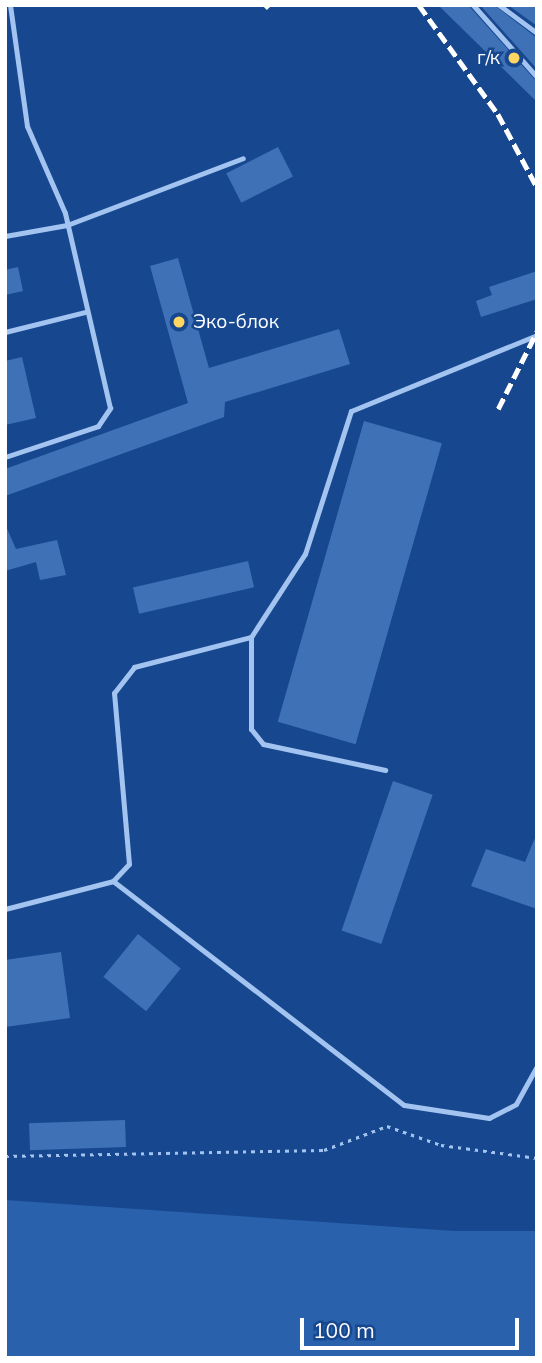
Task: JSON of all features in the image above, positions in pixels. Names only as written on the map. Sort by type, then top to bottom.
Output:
[{"type":"lane","points":[[5,457],[106,419],[110,408],[85,312],[67,225],[27,126],[10,5]]},
{"type":"lane","points":[[473,5],[537,77]]},
{"type":"lane","points":[[499,5],[537,33]]},
{"type":"lane","points":[[5,236],[67,225],[243,158]]},
{"type":"lane","points":[[5,332],[85,312]]},
{"type":"lane","points":[[385,770],[263,744],[251,729],[251,637],[305,554],[351,411],[537,335]]},
{"type":"lane","points":[[5,909],[113,881],[129,864],[114,693],[134,667],[251,637]]},
{"type":"lane","points":[[113,881],[404,1105],[489,1118],[516,1104],[537,1066]]},
{"type":"path","points":[[5,1156],[324,1150],[387,1126],[441,1145],[537,1158]]},
{"type":"shaded area","points":[[5,1200],[454,1231],[537,1231],[537,1358],[5,1358]]},
{"type":"building","points":[[438,5],[468,5],[537,82],[537,102]]},
{"type":"building","points":[[480,5],[494,5],[537,38],[537,69]]},
{"type":"building","points":[[508,5],[537,5],[537,26]]},
{"type":"building","points":[[278,147],[293,176],[241,203],[226,173]]},
{"type":"building","points":[[178,258],[209,368],[339,329],[350,364],[225,402],[224,417],[5,496],[5,469],[188,403],[150,266]]},
{"type":"building","points":[[18,267],[23,291],[5,295],[5,270]]},
{"type":"building","points":[[537,271],[537,299],[481,317],[476,301],[492,295],[489,287]]},
{"type":"building","points":[[22,357],[36,418],[5,425],[5,361]]},
{"type":"building","points":[[364,421],[442,443],[356,744],[278,722]]},
{"type":"building","points":[[5,524],[16,549],[57,540],[66,575],[40,580],[36,562],[5,571]]},
{"type":"building","points":[[248,561],[254,587],[139,614],[133,588]]},
{"type":"building","points":[[393,781],[433,795],[381,944],[342,930]]},
{"type":"building","points":[[537,833],[537,909],[471,886],[486,849],[525,862]]},
{"type":"building","points":[[138,934],[181,969],[146,1011],[103,977]]},
{"type":"building","points":[[61,952],[70,1018],[5,1027],[5,960]]},
{"type":"building","points":[[125,1120],[126,1147],[30,1150],[29,1123]]},
{"type":"railway","points":[[266,5],[269,8]]},
{"type":"railway","points":[[419,5],[498,114],[537,187]]},
{"type":"railway","points":[[498,409],[537,331]]},
{"type":"place","name":"г/к","points":[[514,58]]},
{"type":"place","name":"Эко-блок","points":[[179,322]]}]
